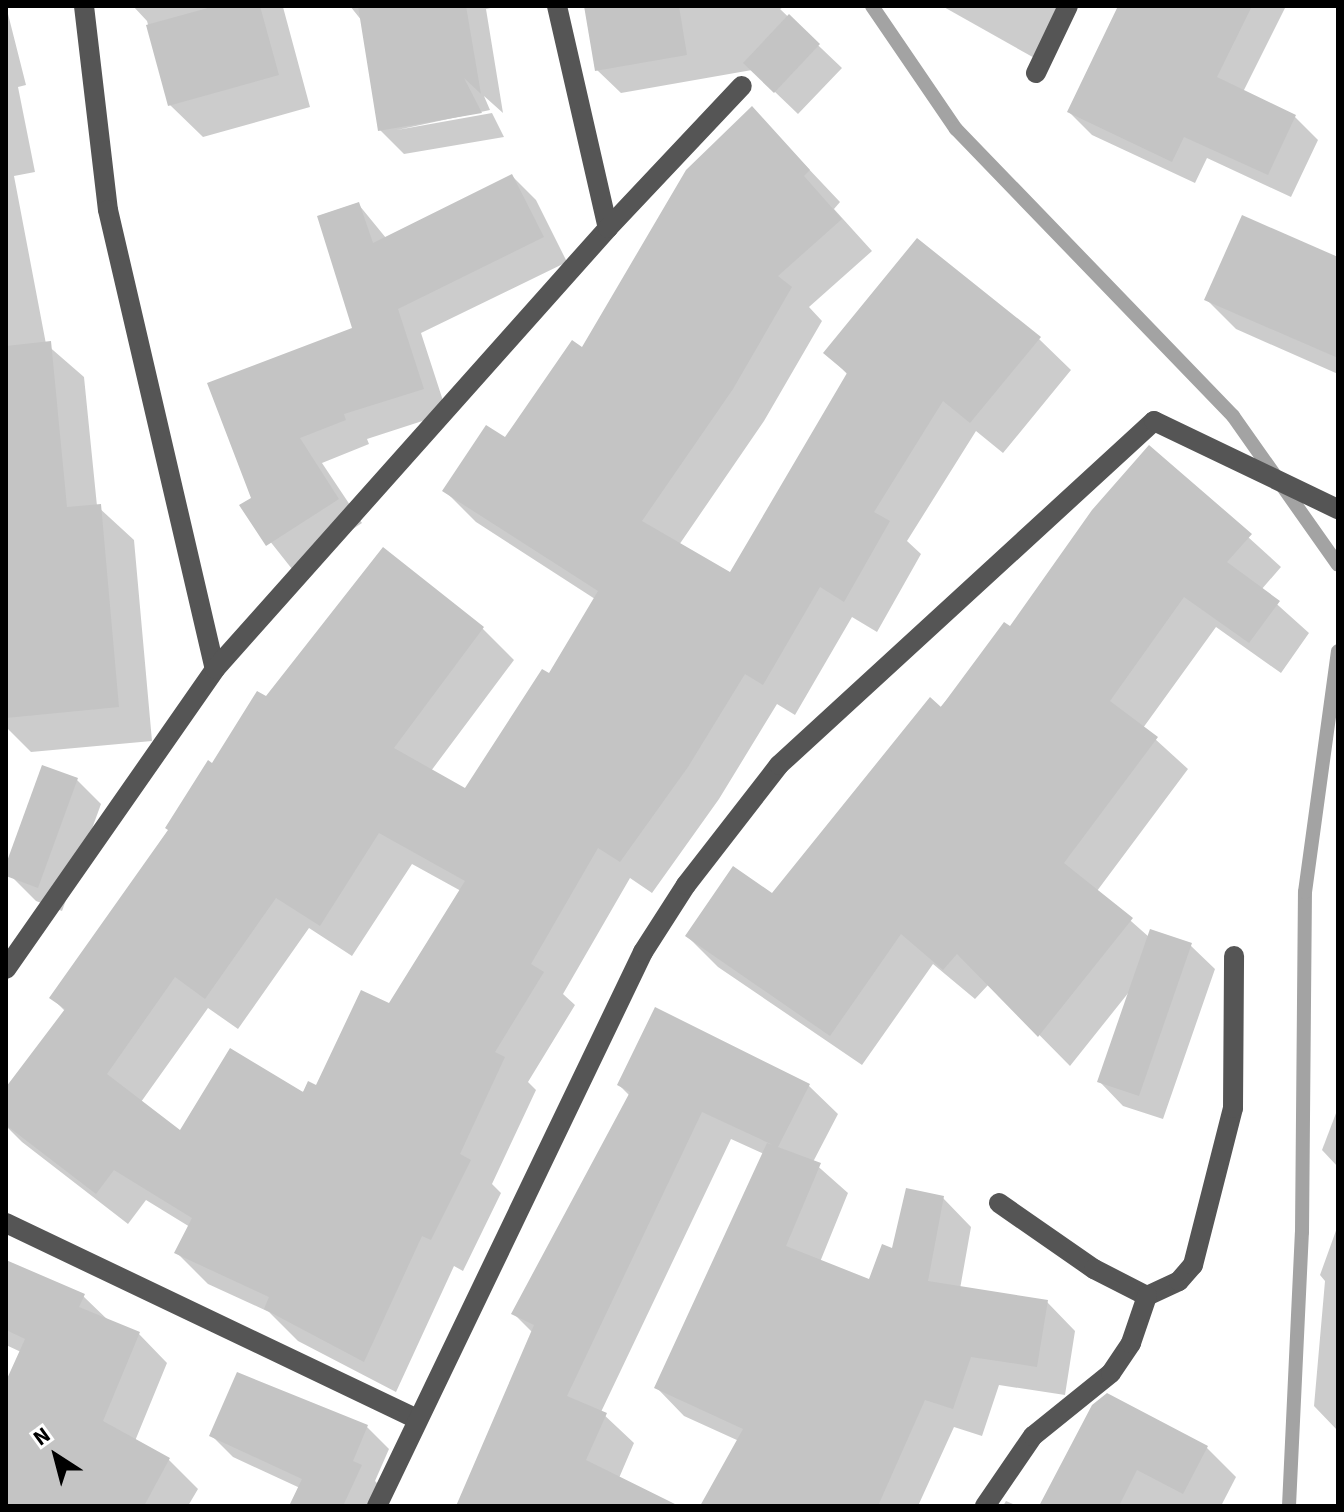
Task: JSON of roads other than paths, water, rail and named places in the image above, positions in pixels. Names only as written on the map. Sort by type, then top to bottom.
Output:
[{"type":"street","points":[[84,6],[108,210],[215,669]]},
{"type":"street","points":[[557,6],[608,228]]},
{"type":"street","points":[[1036,73],[1068,6]]},
{"type":"street","points":[[6,969],[215,669],[608,228],[742,86]]},
{"type":"street","points":[[377,1506],[643,952],[686,885],[779,765],[1154,421],[1338,509]]},
{"type":"street","points":[[999,1203],[1094,1269],[1147,1296],[1166,1291],[1193,1265],[1230,1122],[1234,956]]},
{"type":"street","points":[[6,1223],[417,1419]]},
{"type":"street","points":[[985,1506],[1033,1436],[1111,1373],[1131,1343],[1147,1296]]},
{"type":"waterway","points":[[872,6],[956,129],[1233,416],[1338,565]]},
{"type":"waterway","points":[[1289,1506],[1302,1232],[1305,892],[1338,651]]}]
